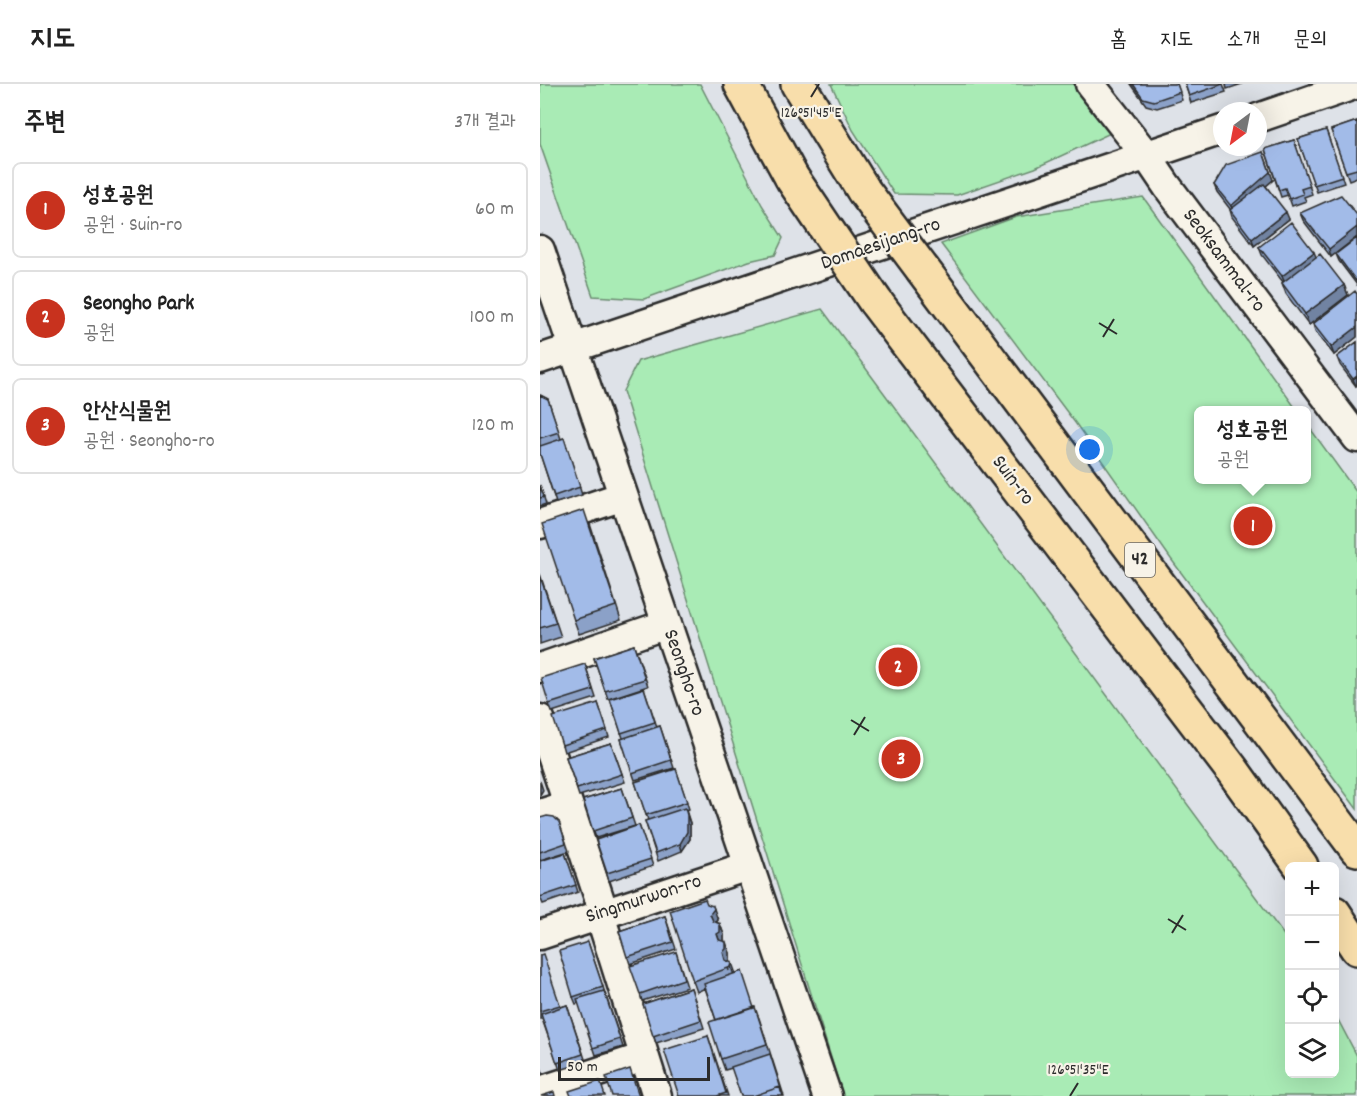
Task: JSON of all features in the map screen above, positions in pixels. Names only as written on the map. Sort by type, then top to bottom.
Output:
[{"type":"highway","name":"Suin-ro","points":[[741,84],[792,178],[874,301],[1233,771],[1297,862]]},
{"type":"highway","name":"42","points":[[798,84],[864,192],[1357,849]]},
{"type":"highway","points":[[1337,916],[1357,948]]},
{"type":"street","name":"Seoksammal-ro","points":[[1090,84],[1146,155],[1357,438]]},
{"type":"street","points":[[1267,115],[1357,84]]},
{"type":"street","name":"Domaesijang-ro","points":[[540,359],[1213,133]]},
{"type":"street","name":"Seongho-ro","points":[[540,250],[827,1096]]},
{"type":"street","points":[[540,524],[623,496]]},
{"type":"street","points":[[540,668],[667,624]]},
{"type":"street","points":[[540,719],[657,1096]]},
{"type":"street","points":[[540,814],[568,805]]},
{"type":"street","name":"Singmurwon-ro","points":[[540,935],[748,866]]},
{"type":"street","points":[[540,1091],[644,1057]]},
{"type":"green space","points":[[540,84],[700,84],[762,205],[783,238],[775,255],[749,261],[644,299],[593,296],[540,144]]},
{"type":"green space","points":[[831,84],[1076,84],[1117,130],[1035,168],[957,195],[894,194],[853,130]]},
{"type":"green space","points":[[1143,197],[1294,406],[1194,406],[1194,484],[1311,484],[1311,430],[1357,493],[1357,809],[1171,559],[1076,424],[941,244],[1016,217]]},
{"type":"green space","points":[[822,309],[1285,937],[1285,1078],[1339,1078],[1339,1022],[1357,1056],[1357,1096],[843,1096],[623,391],[638,361]]},
{"type":"building","points":[[1133,84],[1177,84],[1180,92],[1154,101],[1143,98]]},
{"type":"building","points":[[1185,84],[1223,84],[1189,96]]},
{"type":"building","points":[[1357,121],[1357,169],[1346,172],[1331,130]]},
{"type":"building","points":[[1326,130],[1342,176],[1314,185],[1298,139]]},
{"type":"building","points":[[1294,140],[1310,186],[1301,189],[1303,194],[1289,199],[1285,188],[1279,190],[1267,148]]},
{"type":"building","points":[[1252,156],[1264,156],[1270,172],[1231,206],[1214,185],[1226,165]]},
{"type":"building","points":[[1264,184],[1286,212],[1252,239],[1230,210]]},
{"type":"building","points":[[1341,195],[1357,215],[1357,227],[1329,249],[1300,213]]},
{"type":"building","points":[[1291,222],[1314,252],[1282,276],[1259,247]]},
{"type":"building","points":[[1357,238],[1357,280],[1356,281],[1336,254]]},
{"type":"building","points":[[1320,254],[1344,285],[1305,314],[1282,283]]},
{"type":"building","points":[[1355,291],[1357,294],[1357,327],[1331,347],[1313,324]]},
{"type":"building","points":[[1357,342],[1357,376],[1353,379],[1337,357]]},
{"type":"building","points":[[540,395],[548,399],[559,432],[540,438]]},
{"type":"building","points":[[564,438],[580,487],[554,496],[540,454],[540,446]]},
{"type":"building","points":[[540,486],[544,497],[540,498]]},
{"type":"building","points":[[584,510],[616,606],[574,620],[542,524]]},
{"type":"building","points":[[540,576],[556,623],[540,628]]},
{"type":"building","points":[[634,645],[645,679],[605,691],[594,658]]},
{"type":"building","points":[[585,664],[593,690],[549,704],[541,678]]},
{"type":"building","points":[[644,688],[655,722],[621,733],[610,699]]},
{"type":"building","points":[[598,703],[607,730],[562,745],[553,717]]},
{"type":"building","points":[[660,726],[671,760],[632,773],[621,739]]},
{"type":"building","points":[[611,743],[622,774],[577,789],[566,757]]},
{"type":"building","points":[[676,769],[687,802],[646,815],[635,782]]},
{"type":"building","points":[[622,788],[632,818],[593,831],[583,800]]},
{"type":"building","points":[[685,808],[687,832],[680,844],[656,853],[645,821]]},
{"type":"building","points":[[554,817],[559,822],[566,843],[540,852],[540,818]]},
{"type":"building","points":[[639,825],[651,859],[607,873],[596,840]]},
{"type":"building","points":[[565,853],[576,885],[540,897],[540,861]]},
{"type":"building","points":[[705,899],[707,904],[713,906],[714,909],[710,914],[713,921],[720,924],[720,932],[717,934],[719,940],[726,942],[726,949],[723,952],[725,960],[732,963],[731,967],[693,981],[670,911]]},
{"type":"building","points":[[665,916],[673,942],[627,957],[619,931]]},
{"type":"building","points":[[588,942],[603,987],[573,997],[559,951]]},
{"type":"building","points":[[676,952],[684,979],[640,994],[630,966]]},
{"type":"building","points":[[543,954],[560,1005],[540,1011],[540,955]]},
{"type":"building","points":[[742,971],[754,1008],[716,1020],[704,984]]},
{"type":"building","points":[[691,988],[701,1020],[653,1036],[643,1004]]},
{"type":"building","points":[[604,991],[620,1039],[593,1048],[577,999]]},
{"type":"building","points":[[567,1005],[583,1054],[557,1063],[541,1014]]},
{"type":"building","points":[[755,1007],[767,1044],[721,1059],[709,1022]]},
{"type":"building","points":[[708,1036],[726,1093],[717,1096],[679,1096],[664,1050]]},
{"type":"building","points":[[770,1054],[782,1092],[780,1087],[753,1096],[741,1096],[731,1067]]},
{"type":"building","points":[[630,1069],[639,1096],[612,1096],[606,1077]]},
{"type":"building","points":[[600,1081],[605,1096],[571,1096],[569,1091]]},
{"type":"building","points":[[780,1087],[783,1096],[753,1096]]},
{"type":"building","points":[[554,1092],[555,1096],[541,1096]]},
{"type":"place","name":"성호공원","points":[[1253,526]]},
{"type":"place","name":"Seongho Park","points":[[898,667]]},
{"type":"place","name":"안산식물원","points":[[901,759]]}]
